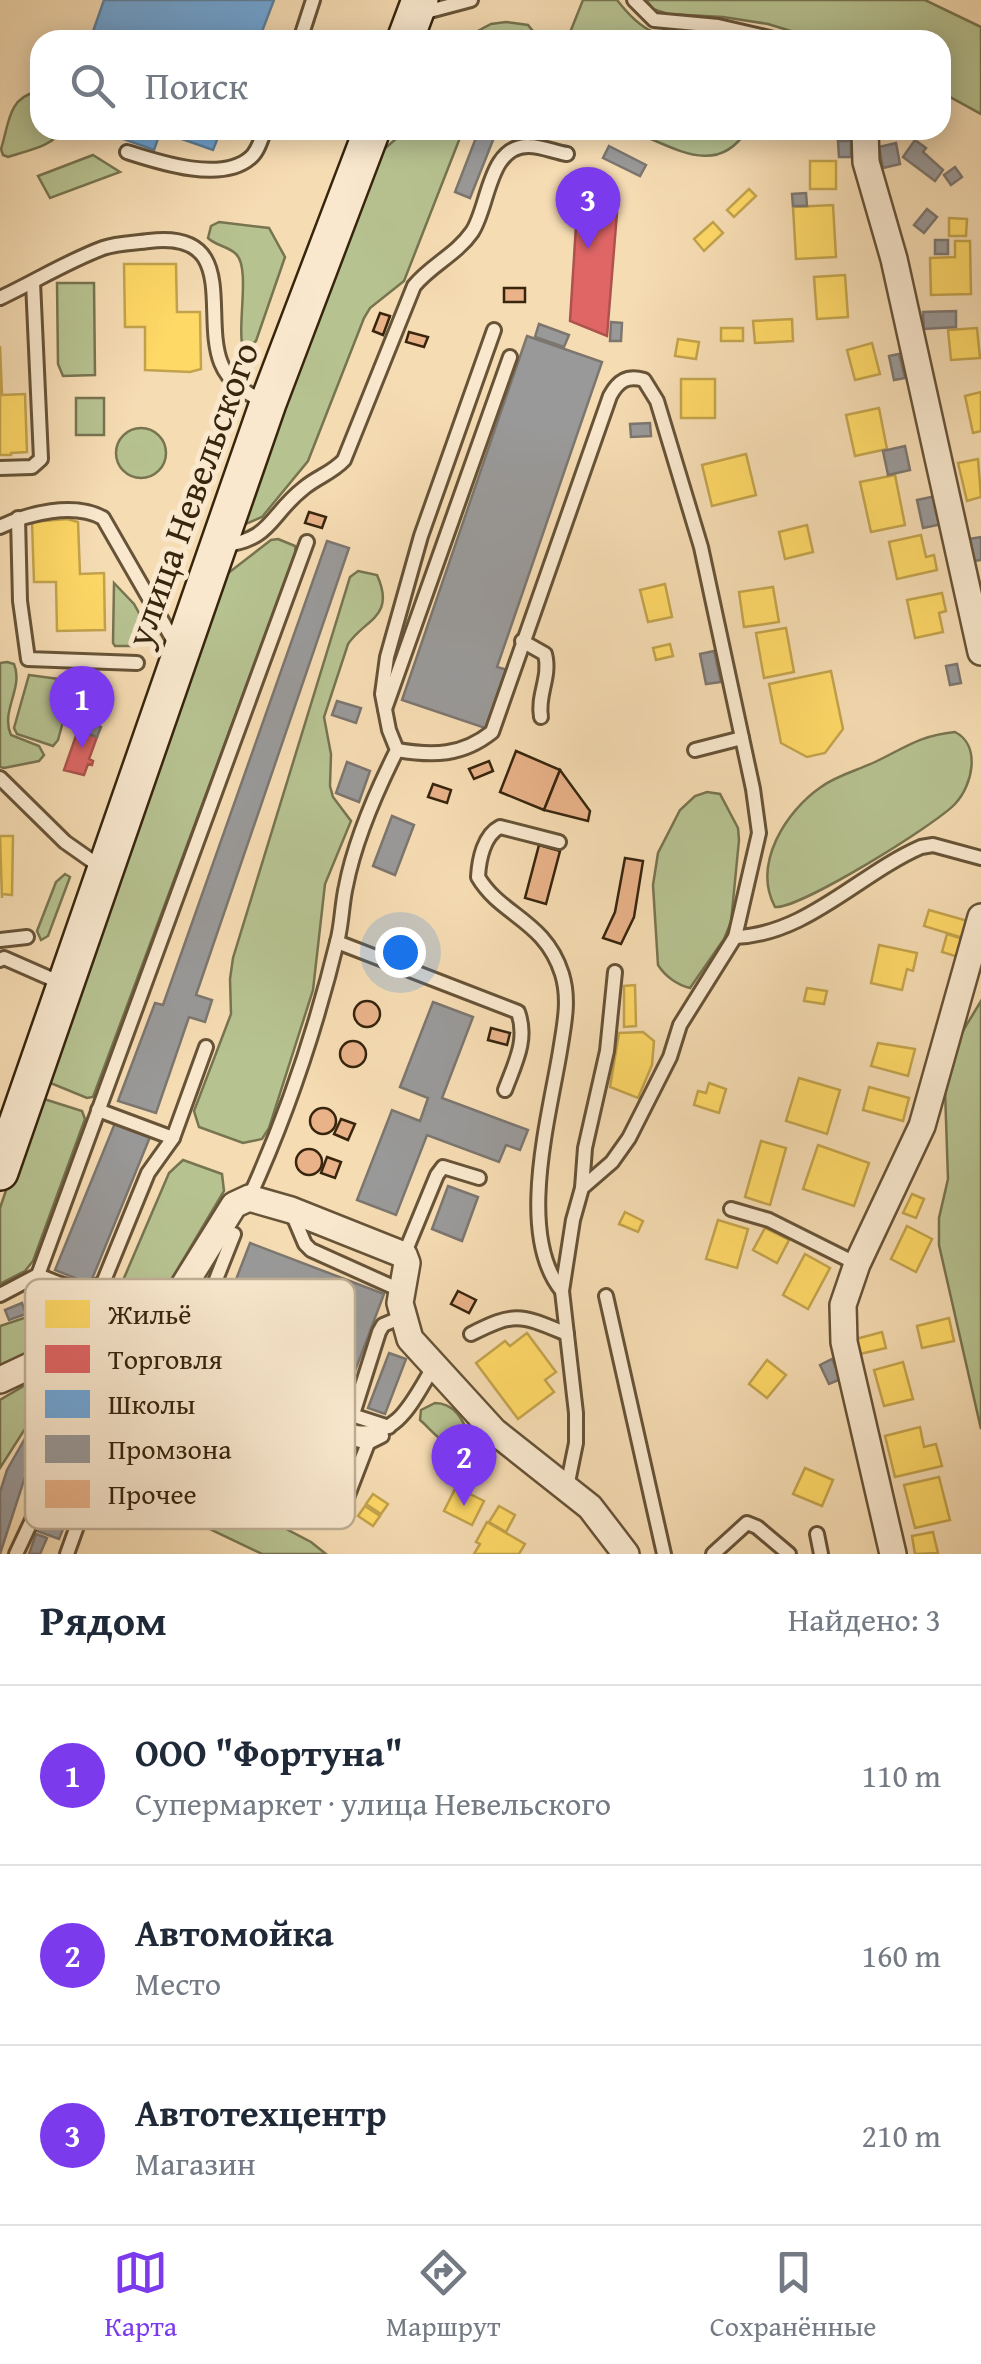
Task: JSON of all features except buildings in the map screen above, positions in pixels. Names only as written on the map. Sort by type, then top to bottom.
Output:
[{"type":"main road","name":"улица Невельского","points":[[0,1172],[268,403],[368,140]]},
{"type":"street","points":[[865,140],[866,162],[894,259],[981,652]]},
{"type":"street","points":[[893,1554],[844,1342],[843,1305],[922,1126],[981,917]]},
{"type":"street","points":[[188,1279],[234,1205],[250,1198],[404,1255],[407,1262],[400,1290],[402,1317],[410,1340],[494,1431],[590,1507],[626,1554]]},
{"type":"street","points":[[0,1380],[25,1368]]},
{"type":"lane","points":[[304,30],[314,0]]},
{"type":"lane","points":[[414,18],[470,0]]},
{"type":"lane","points":[[634,0],[654,20],[735,30]]},
{"type":"lane","points":[[127,152],[170,165],[218,169],[252,157],[260,140]]},
{"type":"lane","points":[[218,546],[243,543],[258,536],[298,492],[344,460],[414,286],[455,252],[474,230],[501,158],[512,149],[528,146],[567,154]]},
{"type":"lane","points":[[0,298],[107,246],[166,240],[194,249],[207,261],[212,276],[222,366],[242,392],[268,403]]},
{"type":"lane","points":[[0,468],[32,467],[40,459],[33,282]]},
{"type":"lane","points":[[250,1198],[276,1136],[337,942],[346,884],[365,824],[397,750],[382,694],[387,657],[452,444],[494,330]]},
{"type":"lane","points":[[384,712],[510,357]]},
{"type":"lane","points":[[397,750],[426,755],[454,753],[470,748],[492,732],[610,396],[616,385],[627,378],[644,380],[654,394],[700,548],[759,833],[735,937],[680,1026],[670,1057],[630,1138],[612,1162],[582,1188]]},
{"type":"lane","points":[[0,527],[18,518],[62,512],[103,518],[180,652]]},
{"type":"lane","points":[[18,518],[20,601],[28,658],[137,663]]},
{"type":"lane","points":[[30,1279],[38,1275],[306,542]]},
{"type":"lane","points":[[522,642],[545,654],[549,669],[539,709],[541,717]]},
{"type":"lane","points":[[696,750],[742,738]]},
{"type":"lane","points":[[0,778],[65,842],[104,870]]},
{"type":"lane","points":[[558,842],[500,827],[487,839],[478,876],[488,891],[538,932],[562,974],[567,1007],[539,1196],[541,1248],[550,1277],[562,1292]]},
{"type":"lane","points":[[735,937],[754,936],[787,925],[921,847],[933,845],[981,858]]},
{"type":"lane","points":[[0,940],[26,937]]},
{"type":"lane","points":[[337,942],[518,1012],[522,1042],[505,1090]]},
{"type":"lane","points":[[0,960],[63,984]]},
{"type":"lane","points":[[567,1487],[576,1442],[576,1413],[562,1292],[582,1188],[585,1148],[606,1051],[616,972]]},
{"type":"lane","points":[[105,1279],[148,1173],[173,1138],[206,1047]]},
{"type":"lane","points":[[98,1110],[173,1138]]},
{"type":"lane","points":[[404,1255],[437,1174],[444,1168],[479,1178]]},
{"type":"lane","points":[[732,1209],[770,1220],[858,1264]]},
{"type":"lane","points":[[291,1210],[304,1244],[311,1250],[400,1290]]},
{"type":"lane","points":[[216,1279],[234,1234]]},
{"type":"lane","points":[[38,1275],[48,1279]]},
{"type":"lane","points":[[0,1295],[25,1282]]},
{"type":"lane","points":[[606,1296],[664,1554]]},
{"type":"lane","points":[[471,1334],[509,1316],[567,1334]]},
{"type":"lane","points":[[355,1407],[379,1332],[383,1325],[402,1317]]},
{"type":"lane","points":[[355,1440],[376,1442],[392,1428],[433,1368]]},
{"type":"lane","points":[[355,1416],[392,1428]]},
{"type":"lane","points":[[355,1432],[372,1434],[392,1428]]},
{"type":"lane","points":[[464,1486],[494,1431]]},
{"type":"lane","points":[[355,1476],[368,1443]]},
{"type":"lane","points":[[713,1554],[746,1523],[752,1523],[789,1554]]},
{"type":"lane","points":[[16,1554],[28,1529]]},
{"type":"lane","points":[[67,1554],[76,1529]]},
{"type":"lane","points":[[817,1534],[821,1554]]},
{"type":"green space","points":[[583,0],[617,0],[649,30],[571,30]]},
{"type":"green space","points":[[646,0],[925,0],[981,27],[981,114],[951,98],[951,30],[788,30],[653,9]]},
{"type":"green space","points":[[491,24],[528,25],[532,30],[480,30]]},
{"type":"green space","points":[[30,94],[30,140],[53,140],[8,157],[1,149],[8,122],[15,106]]},
{"type":"green space","points":[[395,140],[459,140],[404,281],[370,308],[364,318],[308,461],[262,517],[243,525],[241,517],[382,151]]},
{"type":"green space","points":[[653,140],[738,140],[721,153],[706,156]]},
{"type":"green space","points":[[93,155],[120,172],[50,198],[38,176]]},
{"type":"green space","points":[[219,222],[269,228],[285,257],[256,341],[247,348],[241,334],[240,261],[233,251],[208,238],[211,226]]},
{"type":"green space","points":[[57,283],[94,283],[95,375],[63,376],[58,364]]},
{"type":"green space","points":[[76,398],[104,398],[104,435],[76,435]]},
{"type":"green space","points":[[141,428],[159,435],[166,453],[159,471],[141,478],[123,471],[116,453],[123,435]]},
{"type":"green space","points":[[271,540],[295,546],[296,553],[93,1097],[87,1098],[48,1082],[227,574]]},
{"type":"green space","points":[[358,571],[377,575],[382,589],[381,609],[348,644],[324,717],[331,754],[330,786],[333,797],[351,821],[325,884],[313,990],[269,1128],[262,1139],[243,1143],[199,1127],[194,1111],[231,1014],[233,958],[350,577]]},
{"type":"green space","points":[[114,583],[134,604],[145,624],[136,646],[113,643]]},
{"type":"green space","points":[[0,663],[14,664],[16,673],[8,717],[11,735],[39,746],[44,755],[39,761],[4,768],[0,767]]},
{"type":"green space","points":[[29,675],[74,681],[53,746],[17,734],[14,728]]},
{"type":"green space","points":[[955,732],[968,746],[971,766],[966,787],[955,804],[867,864],[811,895],[775,907],[769,890],[770,856],[785,824],[808,797],[834,779],[914,742]]},
{"type":"green space","points":[[707,792],[720,794],[738,828],[739,840],[731,922],[724,939],[690,988],[680,985],[658,965],[653,885],[658,853],[680,810],[695,796]]},
{"type":"green space","points":[[65,874],[70,877],[48,936],[41,940],[37,931],[56,882]]},
{"type":"green space","points":[[981,1001],[981,1429],[939,1245],[939,1218],[948,1179],[945,1090],[961,1034]]},
{"type":"green space","points":[[44,1099],[82,1111],[85,1119],[33,1261],[25,1271],[0,1284],[0,1208],[35,1105]]},
{"type":"green space","points":[[183,1160],[222,1174],[224,1191],[172,1279],[124,1279],[169,1173]]},
{"type":"green space","points":[[25,1318],[25,1355],[0,1366],[0,1326]]},
{"type":"green space","points":[[25,1385],[25,1429],[0,1468],[0,1400]]},
{"type":"green space","points":[[435,1403],[453,1409],[461,1418],[469,1436],[466,1446],[447,1444],[420,1420],[421,1410]]},
{"type":"green space","points":[[210,1529],[286,1529],[326,1554],[262,1554]]},
{"type":"place","name":"Автотехцентр","points":[[588,249]]},
{"type":"place","name":"ООО \"Фортуна\"","points":[[82,748]]},
{"type":"place","name":"Автомойка","points":[[464,1506]]}]
